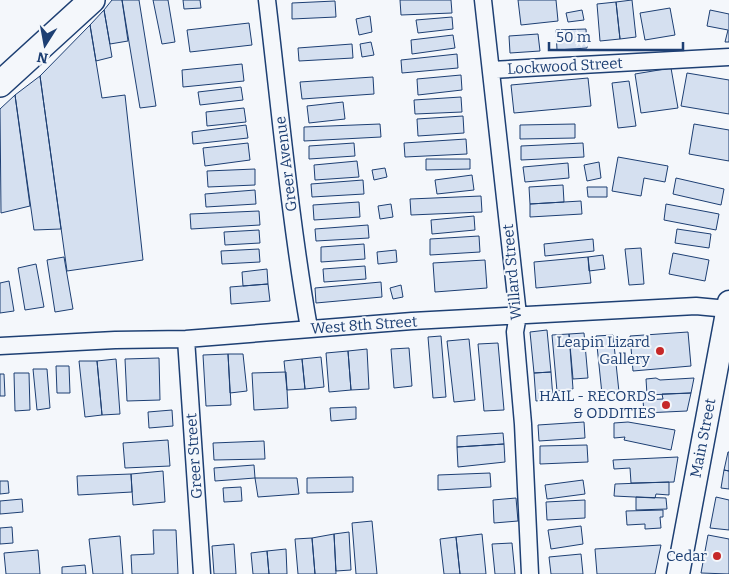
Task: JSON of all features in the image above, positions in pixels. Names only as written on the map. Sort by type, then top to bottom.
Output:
[{"type":"main road","points":[[0,84],[92,0]]},
{"type":"main road","name":"Main Street","points":[[678,574],[728,305]]},
{"type":"street","name":"Greer Avenue","points":[[267,0],[297,255],[309,328]]},
{"type":"street","name":"Willard Street","points":[[483,0],[518,316],[516,332],[523,424],[530,574]]},
{"type":"street","name":"Lockwood Street","points":[[491,70],[729,57]]},
{"type":"street","name":"West 8th Street","points":[[0,346],[115,340],[186,339],[309,328],[728,305]]},
{"type":"street","name":"Greer Street","points":[[186,339],[202,574]]},
{"type":"building","points":[[112,0],[122,0],[128,41],[110,44],[104,10]]},
{"type":"building","points":[[122,0],[139,0],[156,106],[140,108]]},
{"type":"building","points":[[153,0],[168,0],[175,42],[162,44]]},
{"type":"building","points":[[183,0],[200,0],[201,8],[184,9]]},
{"type":"building","points":[[400,0],[451,0],[452,13],[401,15]]},
{"type":"building","points":[[518,0],[556,0],[558,21],[521,25]]},
{"type":"building","points":[[632,0],[636,37],[620,39],[616,2]]},
{"type":"building","points":[[335,1],[336,17],[292,19],[292,3]]},
{"type":"building","points":[[616,2],[620,39],[600,41],[597,4]]},
{"type":"building","points":[[670,8],[675,35],[645,40],[640,13]]},
{"type":"building","points":[[104,10],[112,57],[96,61],[90,25]]},
{"type":"building","points":[[582,10],[584,20],[568,22],[566,13]]},
{"type":"building","points":[[710,10],[729,14],[729,42],[725,42],[728,30],[707,26]]},
{"type":"building","points":[[370,16],[372,32],[359,35],[356,19]]},
{"type":"building","points":[[452,17],[453,29],[418,33],[416,20]]},
{"type":"building","points":[[249,23],[252,45],[190,52],[187,30]]},
{"type":"building","points":[[90,25],[102,98],[125,95],[143,260],[67,271],[40,76]]},
{"type":"building","points":[[586,29],[587,48],[557,50],[556,30]]},
{"type":"building","points":[[538,34],[540,51],[510,53],[509,36]]},
{"type":"building","points":[[453,35],[455,48],[412,54],[411,40]]},
{"type":"building","points":[[371,42],[374,55],[362,57],[360,44]]},
{"type":"building","points":[[352,44],[353,58],[299,61],[298,48]]},
{"type":"building","points":[[457,54],[458,68],[402,73],[401,60]]},
{"type":"building","points":[[242,64],[244,81],[183,87],[182,70]]},
{"type":"building","points":[[671,68],[678,108],[641,113],[635,74]]},
{"type":"building","points":[[687,73],[729,80],[729,114],[681,106]]},
{"type":"building","points":[[461,75],[462,90],[418,95],[417,79]]},
{"type":"building","points":[[40,76],[61,229],[34,230],[15,95]]},
{"type":"building","points":[[373,77],[374,94],[302,99],[300,82]]},
{"type":"building","points":[[588,78],[591,106],[514,113],[511,85]]},
{"type":"building","points":[[629,81],[636,126],[618,128],[612,83]]},
{"type":"building","points":[[241,87],[243,100],[200,105],[198,92]]},
{"type":"building","points":[[15,95],[30,206],[1,213],[0,109]]},
{"type":"building","points":[[461,97],[462,112],[415,114],[414,100]]},
{"type":"building","points":[[343,102],[345,119],[309,123],[307,106]]},
{"type":"building","points":[[244,108],[246,122],[207,126],[206,112]]},
{"type":"building","points":[[463,116],[464,133],[418,136],[417,119]]},
{"type":"building","points":[[380,124],[381,137],[304,141],[304,127]]},
{"type":"building","points":[[575,124],[575,138],[520,139],[520,125]]},
{"type":"building","points":[[694,124],[729,130],[729,161],[689,154]]},
{"type":"building","points":[[246,125],[248,138],[193,144],[192,132]]},
{"type":"building","points":[[466,139],[467,154],[405,157],[404,143]]},
{"type":"building","points":[[248,143],[250,160],[205,166],[203,148]]},
{"type":"building","points":[[354,143],[355,156],[309,159],[309,146]]},
{"type":"building","points":[[583,143],[584,157],[521,160],[521,146]]},
{"type":"building","points":[[618,157],[668,166],[665,182],[644,178],[641,196],[612,191]]},
{"type":"building","points":[[426,159],[470,159],[470,169],[426,170]]},
{"type":"building","points":[[357,161],[359,177],[315,180],[314,165]]},
{"type":"building","points":[[599,162],[601,178],[587,181],[584,165]]},
{"type":"building","points":[[568,163],[569,178],[525,182],[523,167]]},
{"type":"building","points":[[385,168],[387,177],[374,180],[372,170]]},
{"type":"building","points":[[255,169],[255,185],[208,187],[207,171]]},
{"type":"building","points":[[472,175],[474,190],[437,194],[435,180]]},
{"type":"building","points":[[676,178],[724,189],[721,205],[673,194]]},
{"type":"building","points":[[363,180],[364,194],[312,197],[311,184]]},
{"type":"building","points":[[563,185],[564,202],[530,204],[529,187]]},
{"type":"building","points":[[587,187],[607,187],[607,197],[588,197]]},
{"type":"building","points":[[255,190],[256,204],[206,207],[205,194]]},
{"type":"building","points":[[481,196],[482,212],[411,215],[410,199]]},
{"type":"building","points":[[581,201],[582,214],[530,217],[530,204]]},
{"type":"building","points":[[359,202],[360,217],[314,220],[313,205]]},
{"type":"building","points":[[391,204],[393,217],[380,219],[378,206]]},
{"type":"building","points":[[666,204],[719,214],[716,230],[664,220]]},
{"type":"building","points":[[259,211],[260,225],[191,229],[190,214]]},
{"type":"building","points":[[474,216],[475,230],[432,234],[431,220]]},
{"type":"building","points":[[368,225],[369,238],[316,241],[315,229]]},
{"type":"building","points":[[677,229],[711,234],[709,248],[675,243]]},
{"type":"building","points":[[259,230],[260,243],[225,245],[224,232]]},
{"type":"building","points":[[479,236],[480,252],[430,255],[430,239]]},
{"type":"building","points":[[593,239],[594,251],[545,256],[544,244]]},
{"type":"building","points":[[364,244],[365,259],[321,262],[321,247]]},
{"type":"building","points":[[641,248],[644,284],[629,285],[625,249]]},
{"type":"building","points":[[259,249],[260,262],[222,264],[221,251]]},
{"type":"building","points":[[396,250],[397,262],[378,264],[377,252]]},
{"type":"building","points":[[673,253],[709,260],[705,281],[669,274]]},
{"type":"building","points":[[603,255],[605,269],[589,271],[588,257]]},
{"type":"building","points":[[64,257],[73,309],[55,312],[47,260]]},
{"type":"building","points":[[588,257],[591,283],[536,288],[534,262]]},
{"type":"building","points":[[485,260],[487,288],[435,292],[433,263]]},
{"type":"building","points":[[36,264],[44,307],[25,310],[18,268]]},
{"type":"building","points":[[365,266],[366,279],[324,282],[323,269]]},
{"type":"building","points":[[267,269],[268,284],[243,286],[242,272]]},
{"type":"building","points":[[9,281],[14,311],[0,313],[0,283]]},
{"type":"building","points":[[381,282],[382,297],[316,303],[315,288]]},
{"type":"building","points":[[268,284],[270,301],[231,304],[230,287]]},
{"type":"building","points":[[401,285],[403,297],[393,299],[390,288]]},
{"type":"building","points":[[547,330],[551,372],[534,373],[530,332]]},
{"type":"building","name":"Leapin Lizard Gallery","points":[[688,332],[691,366],[633,371],[630,336]]},
{"type":"building","points":[[584,333],[588,378],[573,379],[569,334]]},
{"type":"building","points":[[569,334],[573,389],[557,391],[552,335]]},
{"type":"building","points":[[613,335],[619,392],[602,394],[596,336]]},
{"type":"building","points":[[441,336],[446,397],[433,398],[428,337]]},
{"type":"building","points":[[469,339],[475,400],[454,402],[447,341]]},
{"type":"building","points":[[498,343],[504,410],[484,411],[478,344]]},
{"type":"building","points":[[409,348],[412,386],[394,388],[391,349]]},
{"type":"building","points":[[367,349],[369,389],[351,390],[348,351]]},
{"type":"building","points":[[348,351],[351,390],[329,392],[326,353]]},
{"type":"building","points":[[228,354],[243,354],[247,391],[230,393]]},
{"type":"building","points":[[228,354],[231,405],[206,406],[203,355]]},
{"type":"building","points":[[321,357],[324,387],[305,389],[302,359]]},
{"type":"building","points":[[159,358],[160,400],[127,401],[125,359]]},
{"type":"building","points":[[116,359],[120,414],[102,415],[97,361]]},
{"type":"building","points":[[302,359],[305,389],[287,390],[284,361]]},
{"type":"building","points":[[79,361],[97,361],[102,415],[85,417]]},
{"type":"building","points":[[56,366],[69,366],[70,393],[57,393]]},
{"type":"building","points":[[33,369],[47,369],[50,408],[37,410]]},
{"type":"building","points":[[286,372],[288,408],[254,410],[252,373]]},
{"type":"building","points":[[551,372],[553,399],[536,401],[534,373]]},
{"type":"building","points":[[14,373],[29,373],[30,410],[15,411]]},
{"type":"building","points":[[0,374],[4,374],[5,396],[0,396]]},
{"type":"building","points":[[656,378],[660,380],[694,378],[691,393],[647,395],[646,379]]},
{"type":"building","name":"HAIL - RECORDS & ODDITIES","points":[[691,393],[687,411],[644,413],[643,400],[663,399],[662,394]]},
{"type":"building","points":[[356,407],[356,419],[331,421],[330,408]]},
{"type":"building","points":[[172,410],[173,426],[149,428],[148,412]]},
{"type":"building","points":[[584,422],[585,438],[539,441],[538,425]]},
{"type":"building","points":[[628,422],[675,430],[671,450],[624,440],[625,437],[614,438],[614,423]]},
{"type":"building","points":[[503,433],[504,444],[457,447],[457,436]]},
{"type":"building","points":[[168,440],[170,466],[125,468],[123,443]]},
{"type":"building","points":[[264,441],[265,459],[214,460],[213,443]]},
{"type":"building","points":[[504,444],[505,462],[458,467],[457,447]]},
{"type":"building","points":[[587,445],[588,462],[540,464],[540,446]]},
{"type":"building","points":[[729,452],[729,471],[724,470]]},
{"type":"building","points":[[678,457],[674,482],[631,483],[630,468],[614,469],[613,460]]},
{"type":"building","points":[[254,465],[255,478],[215,481],[214,468]]},
{"type":"building","points":[[724,470],[729,471],[729,489],[721,488]]},
{"type":"building","points":[[163,471],[165,502],[133,505],[131,474]]},
{"type":"building","points":[[490,473],[491,487],[438,490],[438,475]]},
{"type":"building","points":[[131,474],[132,492],[78,495],[77,476]]},
{"type":"building","points":[[353,477],[353,492],[307,493],[307,478]]},
{"type":"building","points":[[255,478],[297,478],[299,494],[258,497]]},
{"type":"building","points":[[583,480],[585,494],[547,499],[545,485]]},
{"type":"building","points":[[0,481],[8,481],[9,493],[0,494]]},
{"type":"building","points":[[669,482],[669,495],[656,494],[655,498],[614,496],[615,484]]},
{"type":"building","points":[[241,487],[242,501],[224,502],[223,488]]},
{"type":"building","points":[[636,497],[666,498],[667,509],[636,510]]},
{"type":"building","points":[[716,497],[729,500],[729,530],[710,528]]},
{"type":"building","points":[[516,498],[518,521],[494,523],[493,500]]},
{"type":"building","points":[[22,499],[23,512],[0,514],[0,501]]},
{"type":"building","points":[[585,500],[585,518],[547,520],[546,502]]},
{"type":"building","points":[[663,510],[663,517],[660,517],[661,528],[645,529],[645,524],[627,525],[626,511]]},
{"type":"building","points":[[372,521],[377,574],[356,574],[352,523]]},
{"type":"building","points":[[581,526],[583,544],[551,549],[548,530]]},
{"type":"building","points":[[12,527],[13,543],[0,544],[0,528]]},
{"type":"building","points":[[153,530],[176,530],[178,574],[132,574],[131,555],[154,554]]},
{"type":"building","points":[[349,532],[351,570],[336,571],[334,534]]},
{"type":"building","points":[[334,534],[336,574],[315,574],[312,538]]},
{"type":"building","points":[[482,534],[486,574],[460,574],[456,537]]},
{"type":"building","name":"Cedar","points":[[708,535],[729,539],[729,574],[701,573]]},
{"type":"building","points":[[120,536],[123,574],[93,574],[89,539]]},
{"type":"building","points":[[456,537],[460,574],[444,574],[440,539]]},
{"type":"building","points":[[312,538],[315,574],[298,574],[295,539]]},
{"type":"building","points":[[512,543],[515,574],[495,574],[492,544]]},
{"type":"building","points":[[234,544],[236,574],[214,574],[212,546]]},
{"type":"building","points":[[661,545],[655,574],[597,574],[595,549]]},
{"type":"building","points":[[286,549],[287,574],[269,574],[267,551]]},
{"type":"building","points":[[38,550],[40,574],[6,574],[4,553]]},
{"type":"building","points":[[267,551],[269,574],[253,574],[251,553]]},
{"type":"building","points":[[581,554],[583,574],[551,574],[549,557]]},
{"type":"building","points":[[85,565],[86,574],[62,574],[62,567]]},
{"type":"place","name":"Leapin Lizard Gallery","points":[[660,351]]},
{"type":"place","name":"HAIL - RECORDS & ODDITIES","points":[[666,405]]},
{"type":"place","name":"Cedar","points":[[717,556]]}]
